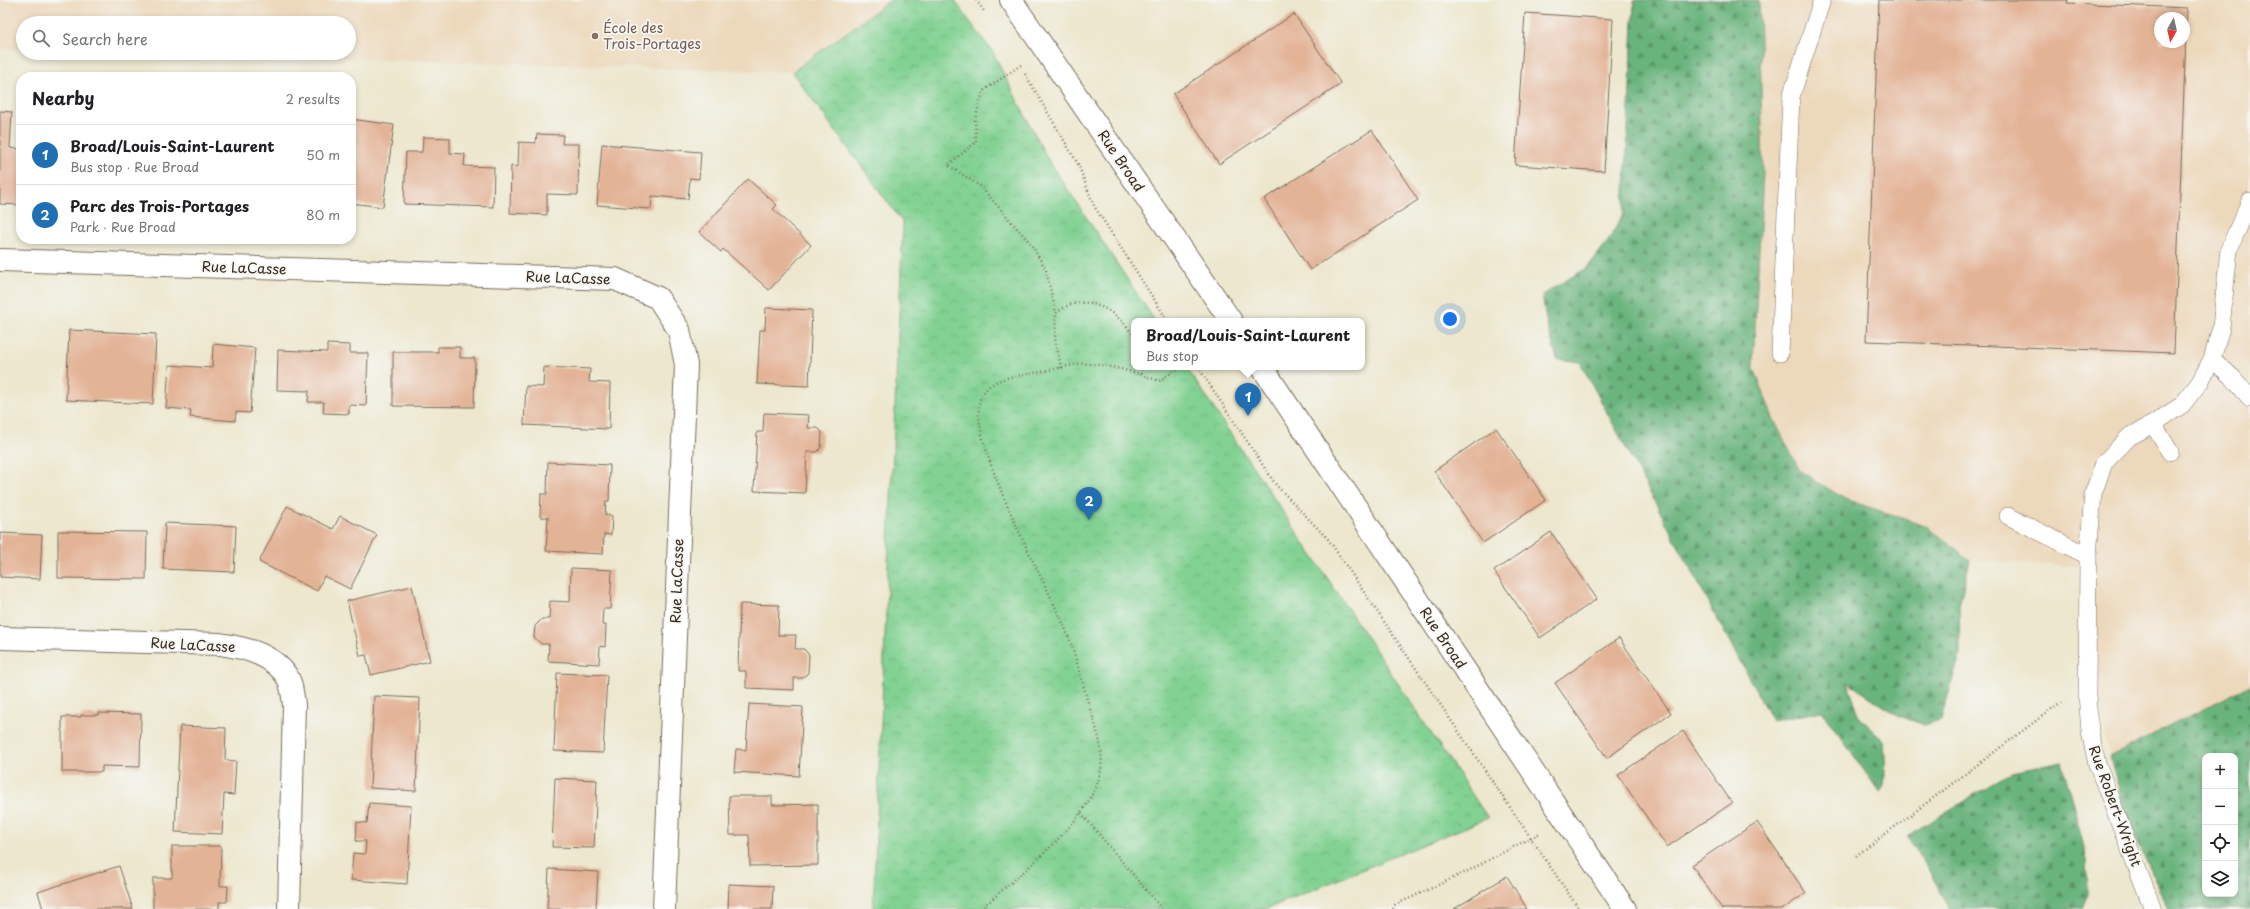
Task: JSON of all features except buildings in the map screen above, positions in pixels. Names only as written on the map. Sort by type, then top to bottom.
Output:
[{"type":"street","name":"Rue Broad","points":[[1011,0],[1229,318]]},
{"type":"street","name":"Rue LaCasse","points":[[0,260],[615,279],[658,298],[679,330],[686,365],[664,909]]},
{"type":"street","name":"Rue Broad","points":[[1264,370],[1624,909]]},
{"type":"street","name":"Rue LaCasse","points":[[0,638],[220,644],[242,647],[272,660],[289,680],[294,704],[289,909]]},
{"type":"lane","points":[[1780,353],[1791,97],[1822,0]]},
{"type":"lane","name":"Rue Robert-Wright","points":[[2153,909],[2097,764],[2090,732],[2087,695],[2088,556],[2093,494],[2104,463],[2129,436],[2154,424],[2182,405],[2200,382],[2212,359],[2222,328],[2229,249],[2250,201]]},
{"type":"lane","points":[[2212,359],[2233,378],[2250,398]]},
{"type":"lane","points":[[2154,424],[2170,452]]},
{"type":"lane","points":[[2008,516],[2088,556]]},
{"type":"path","points":[[976,0],[985,13]]},
{"type":"path","points":[[1044,48],[983,91],[976,120],[976,142],[948,165],[980,186],[1031,244],[1046,270],[1056,313],[1054,338],[1061,368]]},
{"type":"path","points":[[1015,59],[1078,164],[1094,206],[1166,318]]},
{"type":"path","points":[[1056,313],[1072,304],[1090,303],[1112,313],[1131,334]]},
{"type":"path","points":[[981,909],[1062,835],[1081,814],[1100,772],[1103,750],[1066,630],[1008,509],[991,464],[978,414],[981,396],[989,384],[1007,378],[1080,364],[1141,374],[1158,381],[1175,370]]},
{"type":"path","points":[[1200,370],[1276,485],[1328,539],[1579,909]]},
{"type":"path","points":[[1856,856],[2058,703],[2087,695]]},
{"type":"path","points":[[1081,814],[1162,909]]},
{"type":"path","points":[[1393,909],[1395,905],[1464,873],[1565,820]]},
{"type":"path","points":[[1395,905],[1398,909]]},
{"type":"shaded area","name":"École des Trois-Portages","points":[[0,0],[891,0],[792,72],[356,59],[356,16],[16,16],[16,49],[0,48]]},
{"type":"shaded area","points":[[1759,0],[2250,0],[2250,685],[2110,757],[2086,646],[2090,567],[1970,560],[1928,527],[1845,499],[1800,471],[1773,418],[1753,365],[1763,173]]},
{"type":"green space","points":[[891,0],[954,0],[992,51],[1047,158],[1153,318],[1131,318],[1131,370],[1188,370],[1488,818],[1266,909],[873,909],[903,223],[792,72]]},
{"type":"green space","points":[[1634,0],[1759,0],[1763,173],[1753,365],[1773,418],[1800,471],[1845,499],[1928,527],[1970,560],[1959,605],[1960,655],[1941,719],[1925,725],[1899,716],[1847,682],[1861,719],[1884,740],[1886,776],[1880,793],[1822,711],[1772,721],[1580,362],[1557,359],[1547,325],[1542,295],[1588,267],[1608,241],[1624,213]]},
{"type":"green space","points":[[2250,685],[2250,909],[2169,909],[2129,824],[2110,757]]},
{"type":"green space","points":[[2062,762],[2087,859],[2088,894],[2082,909],[1950,909],[1927,867],[1907,836],[2011,772]]},
{"type":"place","name":"École des Trois-Portages","points":[[595,36]]},
{"type":"place","name":"Broad/Louis-Saint-Laurent","points":[[1248,416]]},
{"type":"place","name":"Parc des Trois-Portages","points":[[1089,520]]}]
